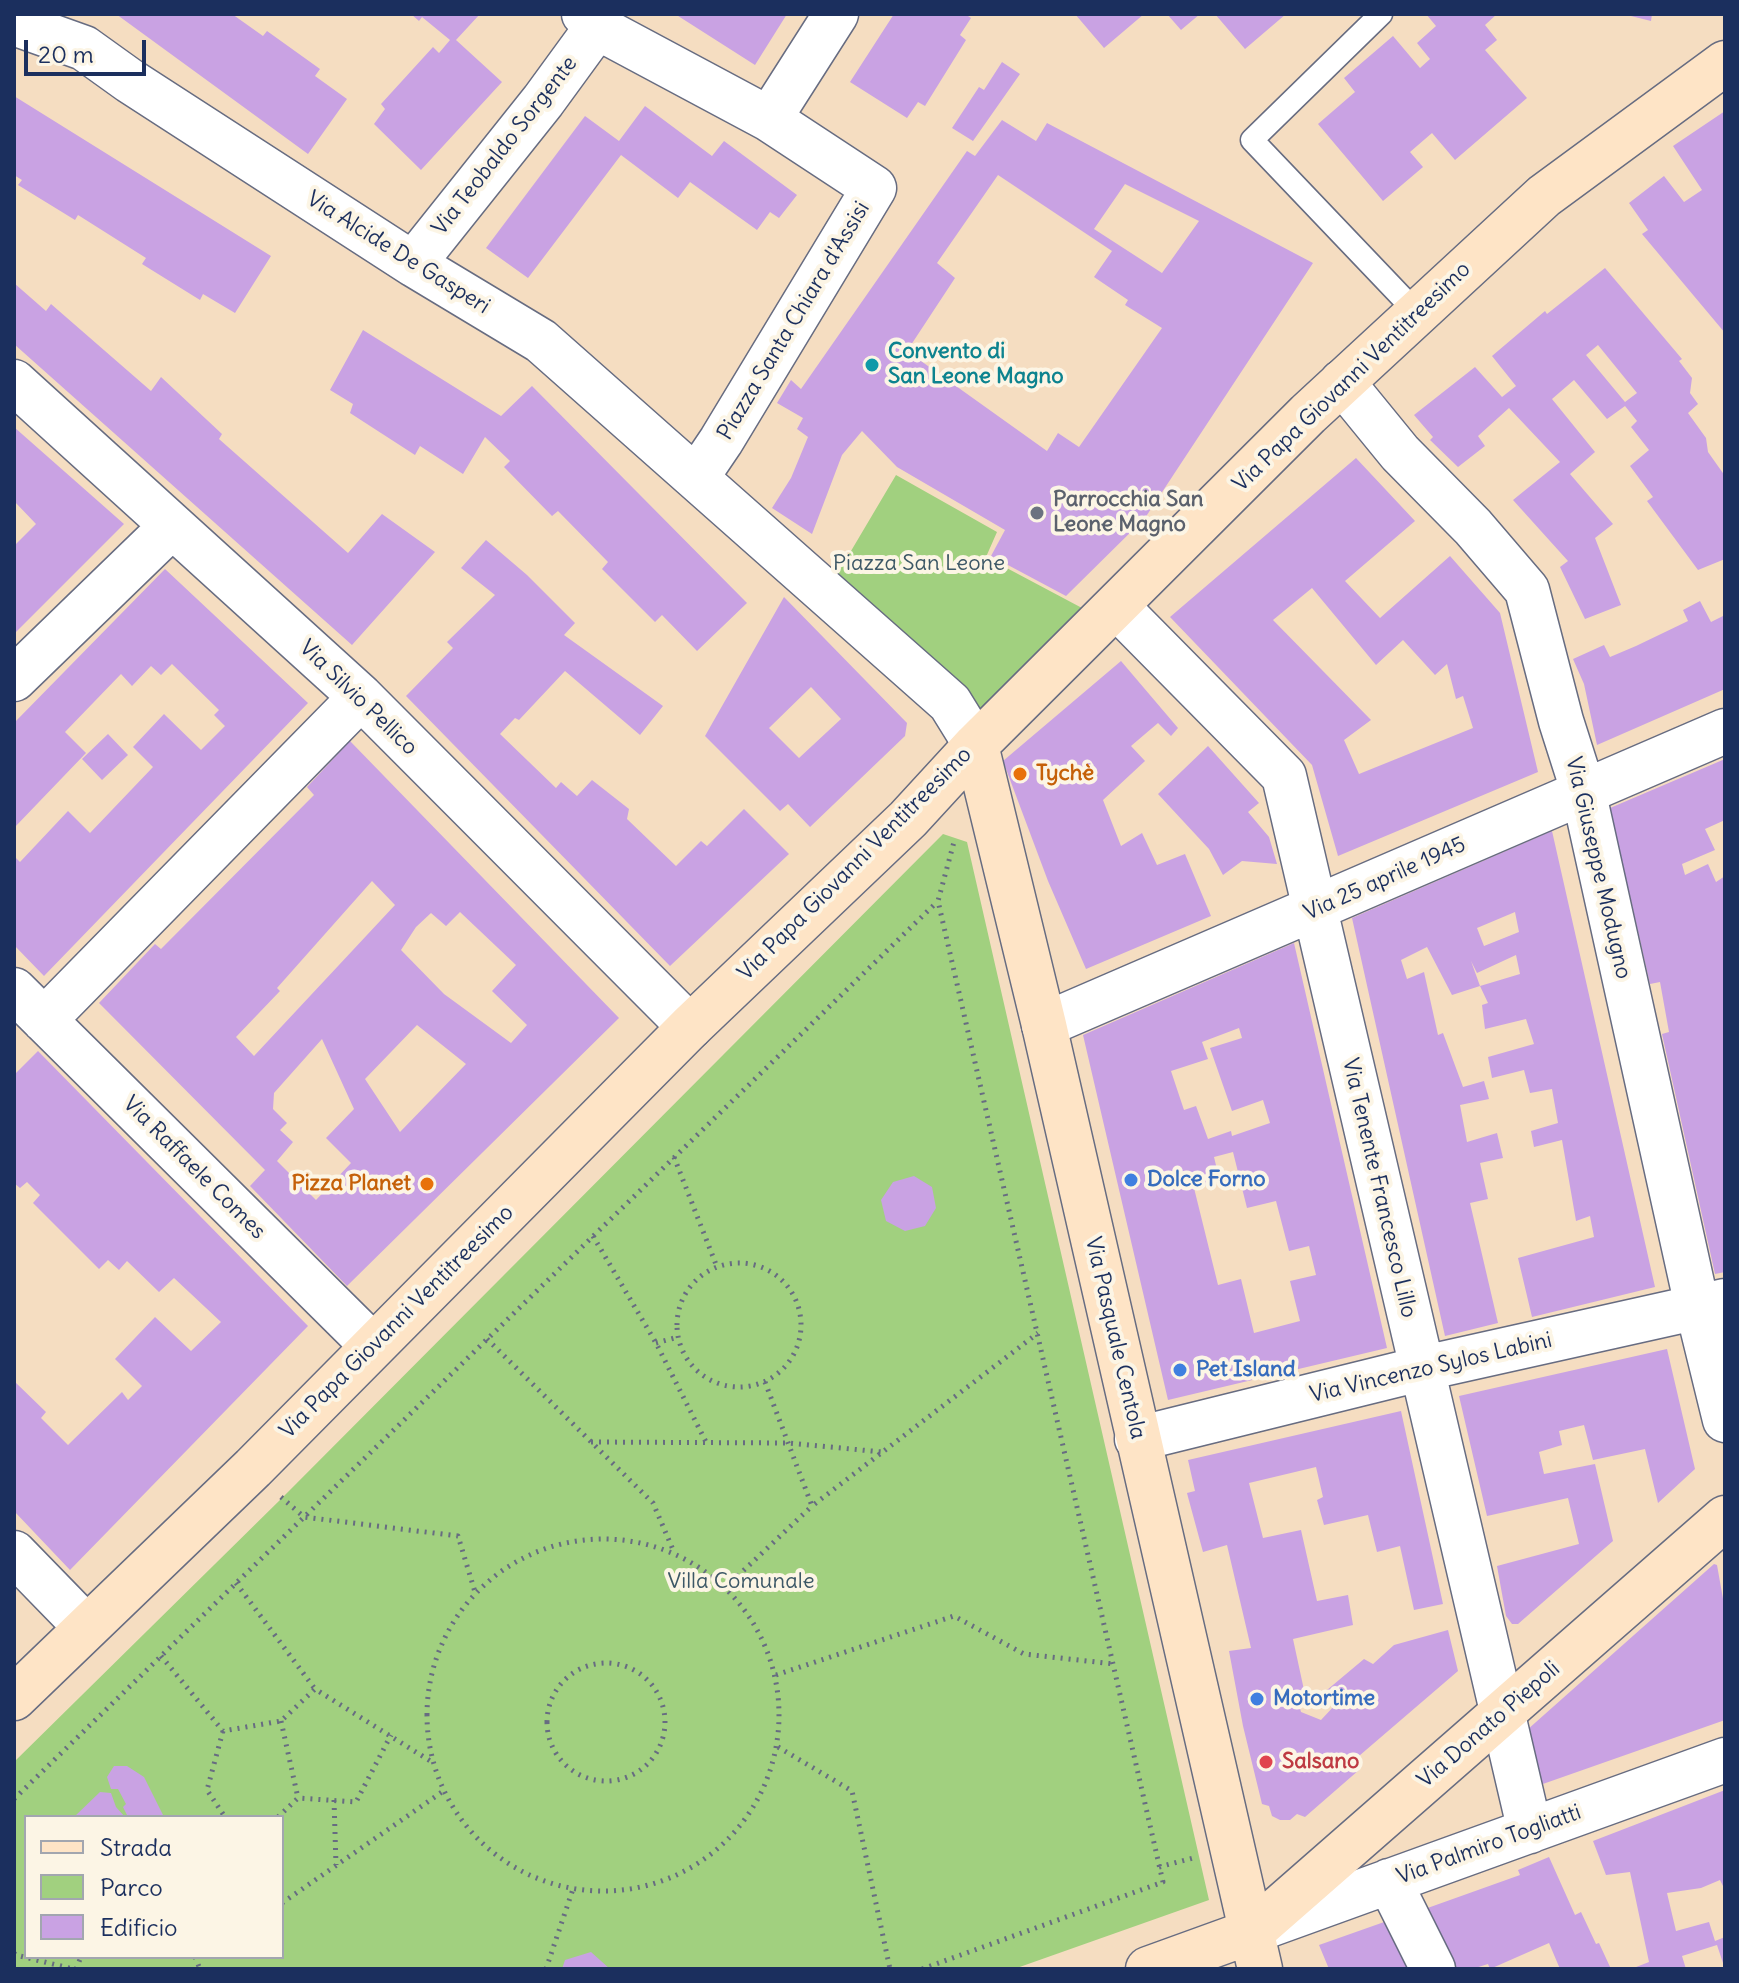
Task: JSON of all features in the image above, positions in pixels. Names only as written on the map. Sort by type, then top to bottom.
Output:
[{"type":"street","points":[[590,20],[769,119],[836,14]]},
{"type":"street","name":"Via Teobaldo Sorgente","points":[[413,264],[543,101],[590,20]]},
{"type":"street","name":"Via Alcide De Gasperi","points":[[14,23],[73,31],[130,81],[413,264],[541,341],[696,478]]},
{"type":"street","name":"Via Papa Giovanni Ventitreesimo","points":[[14,1698],[253,1468],[690,1027],[908,819],[976,745],[1342,382],[1544,196],[1725,63]]},
{"type":"street","name":"Piazza Santa Chiara d'Assisi","points":[[696,478],[874,188],[769,119]]},
{"type":"street","name":"Via Silvio Pellico","points":[[14,382],[361,697],[690,1027]]},
{"type":"street","name":"Via Giuseppe Modugno","points":[[1342,382],[1400,453],[1473,527],[1527,590],[1561,721],[1583,790],[1711,1304],[1725,1420]]},
{"type":"street","points":[[696,478],[950,703],[976,745]]},
{"type":"street","points":[[14,679],[171,527]]},
{"type":"street","name":"Via Tenente Francesco Lillo","points":[[1117,607],[1284,776],[1530,1831]]},
{"type":"street","points":[[29,1005],[361,697]]},
{"type":"street","name":"Via 25 aprile 1945","points":[[1044,1025],[1725,731]]},
{"type":"street","name":"Via Pasquale Centola","points":[[976,745],[1044,1025],[1257,1950]]},
{"type":"street","name":"Via Raffaele Comes","points":[[29,1005],[373,1346]]},
{"type":"street","name":"Via Vincenzo Sylos Labini","points":[[1137,1439],[1420,1369],[1711,1304]]},
{"type":"street","name":"Via Donato Piepoli","points":[[1257,1950],[1502,1713],[1725,1518]]},
{"type":"street","points":[[14,1553],[86,1627]]},
{"type":"street","name":"Via Palmiro Togliatti","points":[[1257,1950],[1389,1881],[1725,1760]]},
{"type":"street","points":[[1389,1881],[1433,1969]]},
{"type":"street","points":[[1148,1969],[1257,1950]]},
{"type":"lane","points":[[1381,14],[1252,140],[1417,313]]},
{"type":"path","points":[[922,1969],[1163,1882],[938,901],[955,838]]},
{"type":"path","points":[[14,1799],[938,901]]},
{"type":"path","points":[[674,1157],[717,1267]]},
{"type":"path","points":[[593,1236],[656,1343],[706,1443]]},
{"type":"path","points":[[736,1263],[755,1264],[773,1273],[787,1285],[797,1301],[802,1320],[801,1339],[794,1357],[782,1372],[747,1388],[728,1387],[710,1381],[695,1370],[684,1354],[678,1337],[677,1320],[681,1303],[702,1275],[717,1267],[736,1263]]},
{"type":"path","points":[[726,1587],[812,1506],[1038,1333]]},
{"type":"path","points":[[656,1343],[678,1337]]},
{"type":"path","points":[[487,1339],[653,1503],[674,1553]]},
{"type":"path","points":[[765,1382],[812,1506]]},
{"type":"path","points":[[591,1442],[788,1443],[883,1452]]},
{"type":"path","points":[[304,1517],[458,1536],[475,1592]]},
{"type":"path","points":[[623,1539],[674,1553],[726,1587],[757,1627],[776,1675],[780,1723],[778,1747],[760,1799],[726,1843],[681,1874],[642,1886],[628,1890],[573,1889],[520,1871],[475,1838],[442,1791],[432,1762],[425,1717],[430,1671],[448,1628],[475,1592],[518,1559],[569,1541],[623,1539]]},
{"type":"path","points":[[236,1583],[315,1689],[432,1762]]},
{"type":"path","points":[[776,1675],[954,1616],[1024,1654],[1114,1664]]},
{"type":"path","points":[[161,1656],[223,1731]]},
{"type":"path","points":[[603,1663],[623,1666],[641,1675],[655,1690],[663,1706],[665,1725],[653,1759],[639,1771],[622,1779],[604,1781],[585,1777],[570,1769],[557,1755],[549,1736],[548,1715],[553,1696],[566,1679],[582,1668],[603,1663]]},
{"type":"path","points":[[223,1731],[281,1721],[315,1689]]},
{"type":"path","points":[[281,1721],[298,1798]]},
{"type":"path","points":[[223,1731],[207,1790],[224,1815]]},
{"type":"path","points":[[280,1815],[298,1798],[356,1802],[391,1735]]},
{"type":"path","points":[[778,1747],[852,1791],[890,1969]]},
{"type":"path","points":[[284,1902],[442,1791]]},
{"type":"path","points":[[334,1800],[336,1865]]},
{"type":"path","points":[[546,1969],[573,1889]]},
{"type":"path","points":[[32,1959],[74,1969]]},
{"type":"green space","name":"Piazza San Leone","points":[[896,475],[997,532],[986,557],[1082,608],[985,713],[835,578]]},
{"type":"green space","name":"Villa Comunale","points":[[943,834],[967,842],[1209,1900],[1014,1969],[14,1969],[14,1762],[282,1498]]},
{"type":"building","points":[[116,14],[232,14],[263,36],[267,31],[320,69],[315,76],[347,99],[308,154]]},
{"type":"building","points":[[411,14],[480,14],[456,40],[502,82],[421,170],[374,124],[385,109],[381,104],[433,47],[439,53],[450,40],[422,17],[419,21]]},
{"type":"building","points":[[675,14],[787,14],[755,65]]},
{"type":"building","points":[[894,14],[965,14],[971,18],[960,35],[966,40],[925,106],[918,102],[907,118],[850,82]]},
{"type":"building","points":[[1075,14],[1144,14],[1104,48]]},
{"type":"building","points":[[1167,14],[1200,14],[1181,30]]},
{"type":"building","points":[[1215,14],[1286,14],[1245,49]]},
{"type":"building","points":[[1426,14],[1497,14],[1485,25],[1497,40],[1485,50],[1527,98],[1455,160],[1432,133],[1410,152],[1423,167],[1383,201],[1318,124],[1355,92],[1344,78],[1393,36],[1420,68],[1430,59],[1417,43],[1436,26]]},
{"type":"building","points":[[1623,14],[1652,14],[1651,21]]},
{"type":"building","points":[[1002,62],[1020,74],[973,141],[952,128],[979,87],[984,90]]},
{"type":"building","points":[[14,96],[271,256],[235,313],[203,294],[200,300],[142,264],[146,258],[78,215],[75,220],[18,185],[22,180],[14,175]]},
{"type":"building","points":[[645,106],[712,156],[724,141],[797,195],[779,218],[770,212],[757,230],[690,182],[678,198],[621,155],[528,278],[486,248],[585,116],[619,141]]},
{"type":"building","points":[[1725,111],[1725,333],[1642,234],[1648,230],[1629,203],[1664,176],[1684,202],[1702,190],[1673,146]]},
{"type":"building","name":"Convento di San Leone Magno","points":[[1002,120],[1036,141],[1047,123],[1313,263],[1145,518],[1066,596],[991,556],[1005,530],[897,467],[862,431],[842,455],[812,534],[772,508],[791,478],[808,437],[797,429],[803,418],[777,403],[791,380],[801,389],[967,151],[975,156]],"holes":[[[998,175],[1112,251],[1094,277],[1128,300],[1125,305],[1162,328],[1079,447],[1058,433],[1047,451],[907,351],[955,278],[937,263]],[[1125,184],[1199,221],[1162,273],[1094,229]]]},
{"type":"building","points":[[1605,268],[1682,359],[1679,361],[1692,378],[1690,393],[1698,404],[1688,413],[1706,438],[1708,452],[1725,476],[1725,559],[1698,570],[1647,501],[1653,497],[1630,466],[1649,450],[1631,427],[1637,421],[1625,406],[1607,419],[1574,380],[1552,399],[1595,452],[1570,474],[1613,524],[1595,538],[1621,605],[1585,619],[1560,567],[1568,561],[1513,500],[1560,462],[1509,408],[1478,436],[1485,446],[1458,467],[1430,440],[1433,437],[1414,415],[1475,367],[1502,397],[1516,386],[1492,356],[1545,311],[1547,314]],"holes":[[[1598,345],[1637,393],[1625,402],[1586,355]]]},
{"type":"building","points":[[14,283],[46,311],[51,304],[151,391],[161,377],[222,434],[219,439],[348,553],[382,514],[435,552],[352,645],[14,344]]},
{"type":"building","points":[[363,330],[501,416],[532,386],[747,603],[697,651],[662,615],[655,622],[602,569],[608,562],[558,511],[552,516],[504,467],[510,461],[485,437],[463,474],[420,446],[415,455],[350,413],[353,404],[330,390]]},
{"type":"building","points":[[14,427],[124,524],[14,634],[14,546],[36,524],[14,501]]},
{"type":"building","points":[[1356,458],[1415,521],[1345,581],[1380,618],[1450,556],[1500,613],[1538,772],[1338,856],[1312,765],[1170,617]],"holes":[[[1312,588],[1376,665],[1403,640],[1435,675],[1447,664],[1456,699],[1463,696],[1473,728],[1359,774],[1344,740],[1371,720],[1273,620]]]},
{"type":"building","points":[[486,540],[575,623],[564,635],[663,706],[640,735],[565,671],[519,720],[515,718],[500,734],[556,788],[561,782],[577,796],[592,780],[629,809],[627,819],[676,866],[701,841],[707,846],[744,809],[789,854],[670,966],[406,696],[453,648],[447,642],[495,595],[461,568]]},
{"type":"building","points":[[165,569],[308,703],[44,976],[14,945],[14,856],[20,862],[68,811],[90,833],[153,767],[133,747],[164,714],[201,750],[225,726],[214,715],[219,710],[172,664],[161,675],[151,666],[132,686],[121,674],[65,732],[86,753],[14,828],[14,723]]},
{"type":"building","points":[[784,597],[907,723],[905,736],[810,827],[788,804],[780,811],[705,736]],"holes":[[[811,687],[841,719],[799,758],[769,728]]]},
{"type":"building","points":[[1700,601],[1711,622],[1725,615],[1725,689],[1597,745],[1584,684],[1573,659],[1604,645],[1610,657],[1636,646],[1688,621],[1683,610]]},
{"type":"building","points":[[1121,661],[1178,728],[1171,736],[1158,723],[1131,746],[1145,761],[1103,800],[1121,846],[1142,833],[1157,865],[1185,854],[1211,916],[1086,969],[1048,881],[1003,761]]},
{"type":"building","points":[[108,734],[128,755],[102,780],[82,759]]},
{"type":"building","points":[[350,741],[619,1018],[347,1286],[250,1186],[265,1170],[99,1003],[155,944],[161,949],[314,795],[307,787]],"holes":[[[372,881],[395,905],[254,1056],[236,1037],[280,991],[277,988]],[[460,912],[516,965],[492,991],[527,1025],[511,1043],[444,994],[401,950],[416,927],[431,913],[446,926]],[[417,1025],[466,1064],[400,1132],[365,1079]],[[322,1039],[354,1109],[326,1138],[351,1163],[316,1200],[277,1161],[293,1142],[280,1130],[287,1123],[273,1109],[274,1093]]]},
{"type":"building","points":[[1208,746],[1259,803],[1248,812],[1269,837],[1277,864],[1242,861],[1223,875],[1209,849],[1158,794]]},
{"type":"building","points":[[1725,759],[1725,820],[1705,829],[1715,850],[1682,864],[1685,875],[1708,864],[1716,882],[1725,876],[1725,1272],[1715,1274],[1662,1034],[1669,1032],[1660,982],[1650,984],[1610,808]]},
{"type":"building","points":[[1552,831],[1655,1287],[1532,1317],[1518,1258],[1594,1237],[1590,1216],[1576,1221],[1562,1140],[1534,1147],[1531,1131],[1558,1123],[1552,1089],[1530,1093],[1524,1070],[1492,1078],[1488,1057],[1534,1044],[1526,1019],[1485,1029],[1482,1005],[1488,1003],[1480,986],[1452,995],[1427,947],[1401,960],[1407,979],[1424,972],[1438,1035],[1443,1033],[1463,1087],[1484,1081],[1489,1099],[1460,1105],[1467,1142],[1497,1133],[1503,1158],[1480,1163],[1488,1199],[1470,1203],[1498,1323],[1445,1336],[1352,918]],"holes":[[[1515,912],[1519,932],[1484,946],[1477,928]],[[1516,955],[1520,974],[1480,986],[1471,961],[1477,973]]]},
{"type":"building","points":[[1294,943],[1387,1348],[1168,1400],[1083,1035]],"holes":[[[1239,1028],[1242,1038],[1210,1048],[1232,1111],[1263,1100],[1270,1123],[1232,1136],[1231,1131],[1208,1139],[1196,1106],[1184,1110],[1171,1071],[1208,1059],[1202,1042]],[[1233,1152],[1247,1208],[1276,1201],[1289,1251],[1309,1246],[1316,1275],[1290,1281],[1300,1321],[1254,1333],[1241,1279],[1218,1285],[1194,1188],[1220,1182],[1214,1157]]]},
{"type":"building","points":[[38,1051],[308,1326],[70,1570],[14,1511],[14,1381],[46,1412],[41,1418],[68,1445],[122,1392],[128,1400],[142,1386],[115,1359],[155,1317],[191,1351],[221,1322],[174,1278],[159,1292],[127,1261],[119,1270],[108,1260],[99,1269],[33,1203],[40,1195],[27,1182],[20,1188],[14,1183],[14,1075]]},
{"type":"building","points":[[914,1176],[932,1187],[936,1208],[925,1226],[905,1231],[886,1221],[881,1200],[893,1182]]},
{"type":"building","points":[[1667,1349],[1695,1469],[1658,1503],[1645,1449],[1593,1460],[1584,1425],[1559,1431],[1562,1445],[1539,1452],[1544,1474],[1595,1464],[1613,1541],[1518,1624],[1512,1624],[1506,1616],[1497,1566],[1579,1544],[1568,1498],[1487,1516],[1459,1396]]},
{"type":"building","points":[[1401,1411],[1443,1604],[1414,1610],[1400,1546],[1377,1552],[1368,1515],[1324,1525],[1317,1500],[1323,1497],[1316,1467],[1249,1483],[1263,1538],[1301,1530],[1317,1601],[1348,1595],[1353,1625],[1293,1639],[1304,1690],[1296,1694],[1301,1712],[1321,1720],[1335,1705],[1331,1700],[1334,1698],[1327,1690],[1364,1659],[1373,1664],[1394,1645],[1448,1630],[1458,1671],[1352,1762],[1359,1770],[1305,1817],[1297,1814],[1290,1820],[1280,1820],[1272,1816],[1269,1806],[1262,1804],[1243,1726],[1229,1651],[1251,1648],[1227,1545],[1203,1552],[1187,1493],[1195,1491],[1188,1460]]},
{"type":"building","points":[[1714,1564],[1717,1565],[1725,1610],[1725,1720],[1540,1785],[1527,1730]]},
{"type":"building","points":[[114,1766],[127,1766],[144,1777],[163,1815],[127,1815],[123,1807],[126,1804],[118,1789],[111,1789],[107,1777]]},
{"type":"building","points":[[1725,1790],[1725,1890],[1720,1880],[1701,1888],[1667,1893],[1676,1931],[1709,1922],[1715,1941],[1725,1937],[1725,1969],[1717,1945],[1682,1956],[1686,1969],[1631,1969],[1649,1962],[1630,1872],[1606,1875],[1593,1841]]},
{"type":"building","points":[[100,1792],[111,1793],[116,1807],[123,1815],[95,1815],[76,1815]]},
{"type":"building","points":[[1549,1857],[1575,1915],[1581,1912],[1611,1969],[1560,1969],[1549,1943],[1490,1969],[1488,1964],[1472,1969],[1455,1969],[1422,1910],[1520,1875],[1518,1870]]},
{"type":"building","points":[[1387,1921],[1413,1969],[1329,1969],[1319,1945]]},
{"type":"building","points":[[591,1952],[610,1969],[562,1969],[565,1960]]},
{"type":"place","name":"Convento di San Leone Magno","points":[[872,365]]},
{"type":"place","name":"Parrocchia San Leone Magno","points":[[1037,513]]},
{"type":"place","name":"Tychè","points":[[1020,774]]},
{"type":"place","name":"Dolce Forno","points":[[1131,1180]]},
{"type":"place","name":"Pizza Planet","points":[[427,1184]]},
{"type":"place","name":"Pet Island","points":[[1180,1370]]},
{"type":"place","name":"Motortime","points":[[1257,1699]]},
{"type":"place","name":"Salsano","points":[[1266,1762]]}]
